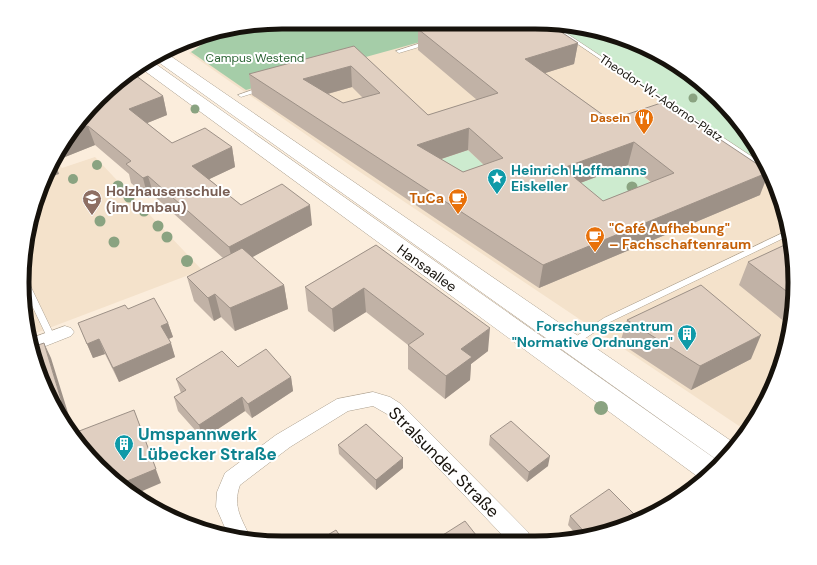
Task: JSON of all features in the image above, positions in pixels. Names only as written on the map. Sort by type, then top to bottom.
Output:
[{"type":"main road","name":"Hansaallee","points":[[164,59],[562,350],[707,468]]},
{"type":"main road","name":"Hansaallee","points":[[150,67],[562,350],[724,451]]},
{"type":"street","points":[[37,343],[58,335]]},
{"type":"street","name":"Stralsunder Straße","points":[[237,532],[226,507],[227,492],[232,479],[283,441],[344,404],[373,399],[384,402],[394,409],[517,536]]},
{"type":"lane","name":"Theodor-W.-Adorno-Platz","points":[[560,31],[758,163]]},
{"type":"lane","points":[[399,51],[436,41]]},
{"type":"lane","points":[[241,95],[267,87]]},
{"type":"lane","points":[[562,350],[606,320],[783,235]]},
{"type":"lane","points":[[29,290],[58,335]]},
{"type":"shaded area","points":[[282,29],[534,29],[568,31],[616,42],[647,55],[689,81],[725,115],[736,128],[754,156],[769,185],[775,201],[786,249],[788,282],[786,316],[783,332],[775,364],[769,380],[762,395],[742,428],[351,166],[189,53],[208,40],[249,31]]},
{"type":"shaded area","name":"Holzhausenschule (im Umbau)","points":[[95,157],[202,270],[34,334],[31,316],[29,282],[31,249],[42,201],[48,185],[59,164],[62,168]]},
{"type":"green space","name":"Campus Westend","points":[[282,29],[467,29],[246,90],[191,52],[208,40],[249,31]]},
{"type":"green space","points":[[560,31],[584,34],[616,42],[632,48],[661,63],[689,81],[714,103],[736,128],[759,164]]},
{"type":"green space","points":[[468,150],[501,181],[417,167]]},
{"type":"green space","points":[[628,165],[668,196],[598,225],[559,191]]},
{"type":"building","points":[[418,29],[534,29],[559,30],[578,43],[525,59],[610,120],[664,102],[760,166],[764,174],[543,265],[249,74],[354,46],[428,115],[498,93]],"holes":[[[351,66],[380,93],[343,103],[303,79]],[[469,128],[503,158],[463,172],[417,145]],[[634,142],[674,173],[603,201],[563,168]]]},
{"type":"building","points":[[136,76],[163,96],[129,109],[172,143],[205,128],[232,147],[192,166],[241,205],[282,184],[310,205],[229,247],[148,176],[143,178],[126,164],[131,161],[88,126],[81,129],[103,103]]},
{"type":"building","points":[[376,245],[490,328],[461,349],[472,357],[446,376],[408,345],[424,334],[364,288],[332,309],[305,287]]},
{"type":"building","points":[[785,245],[787,292],[748,262]]},
{"type":"building","points":[[242,248],[284,285],[230,308],[215,294],[208,298],[187,277]]},
{"type":"building","points":[[701,285],[761,335],[700,366],[627,320]]},
{"type":"building","points":[[154,298],[168,323],[161,326],[171,343],[113,368],[99,339],[87,344],[78,323],[125,305],[128,309]]},
{"type":"building","points":[[44,343],[65,412],[48,380],[37,345]]},
{"type":"building","points":[[266,349],[291,377],[248,404],[242,397],[199,425],[174,397],[186,390],[176,379],[222,351],[238,367]]},
{"type":"building","name":"Umspannwerk Lübecker Straße","points":[[134,410],[156,469],[125,482],[103,462],[78,432]]},
{"type":"building","points":[[511,421],[550,456],[529,472],[490,436]]},
{"type":"building","points":[[366,424],[403,458],[376,480],[338,445]]},
{"type":"building","points":[[609,489],[635,515],[616,523],[584,531],[570,516]]},
{"type":"building","points":[[465,521],[477,536],[441,536]]},
{"type":"building","points":[[336,530],[340,536],[326,536]]},
{"type":"place","name":"Dasein","points":[[644,135]]},
{"type":"place","name":"Heinrich Hoffmanns Eiskeller","points":[[497,195]]},
{"type":"place","name":"TuCa","points":[[458,215]]},
{"type":"place","name":"Holzhausenschule (im Umbau)","points":[[92,216]]},
{"type":"place","name":"\"Café Aufhebung\" – Fachschaftenraum","points":[[595,253]]},
{"type":"place","name":"Forschungszentrum \"Normative Ordnungen\"","points":[[687,351]]},
{"type":"place","name":"Umspannwerk Lübecker Straße","points":[[124,461]]}]
